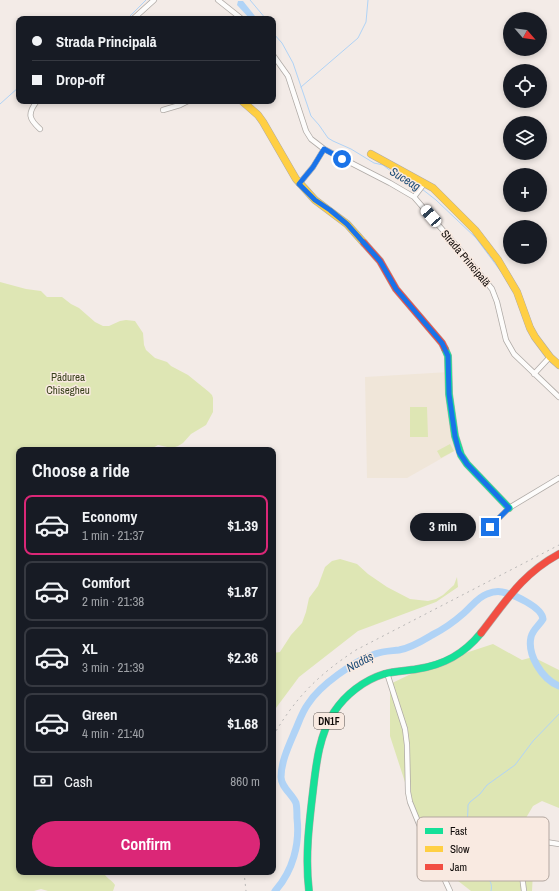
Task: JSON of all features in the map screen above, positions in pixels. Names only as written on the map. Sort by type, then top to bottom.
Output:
[{"type":"street","points":[[136,16],[154,0]]},
{"type":"street","points":[[218,0],[238,16]]},
{"type":"street","name":"Strada Principală","points":[[276,59],[285,70],[291,83],[306,131],[314,142],[324,149],[416,196],[490,286],[498,302],[503,332],[507,344],[516,358],[559,397]]},
{"type":"street","points":[[35,104],[31,110],[30,118],[32,122],[40,129]]},
{"type":"street","points":[[163,110],[182,104]]},
{"type":"street","points":[[245,104],[258,115],[263,122],[299,184],[315,200],[347,224],[380,261],[396,289],[442,343],[448,356],[449,394],[455,436],[459,452],[467,464],[509,508]]},
{"type":"street","points":[[299,184],[313,167],[324,149]]},
{"type":"street","points":[[370,154],[433,188],[475,230],[492,252],[517,292],[530,328],[535,337],[549,358],[559,365]]},
{"type":"street","points":[[416,196],[424,184]]},
{"type":"street","points":[[534,374],[549,358]]},
{"type":"street","points":[[490,527],[509,508],[559,478]]},
{"type":"street","name":"DN1F","points":[[309,891],[306,870],[308,838],[317,761],[322,736],[331,717],[338,707],[350,694],[366,682],[387,673],[430,667],[446,662],[458,655],[479,636],[519,583],[535,568],[559,554]]},
{"type":"street","points":[[387,673],[405,729],[407,745],[408,792],[417,821]]},
{"type":"street","points":[[549,842],[559,844]]},
{"type":"street","points":[[445,881],[450,891]]},
{"type":"street","points":[[523,881],[524,891]]},
{"type":"shaded area","points":[[449,372],[458,449],[407,478],[367,478],[365,377]]},
{"type":"green space","name":"Pădurea Chisegheu","points":[[0,282],[26,289],[41,291],[47,297],[62,297],[79,308],[95,322],[103,326],[109,326],[126,320],[135,321],[143,333],[146,350],[155,358],[167,362],[171,366],[188,375],[209,392],[213,398],[213,412],[206,425],[191,434],[183,443],[175,447],[158,445],[154,447],[16,447],[16,875],[105,875],[115,885],[113,891],[48,891],[41,889],[34,891],[0,891]]},
{"type":"green space","points":[[410,407],[427,407],[428,437],[410,437]]},
{"type":"green space","points":[[450,444],[454,451],[441,458],[437,451]]},
{"type":"green space","points":[[340,559],[357,564],[368,574],[387,587],[410,599],[428,601],[436,599],[454,585],[457,577],[458,587],[436,602],[358,631],[299,677],[276,708],[276,653],[280,652],[291,635],[302,623],[309,598],[318,586],[325,567],[332,561]]},
{"type":"green space","points":[[493,644],[522,660],[533,657],[559,670],[559,808],[542,801],[533,806],[527,817],[417,817],[417,819],[390,736],[390,684],[432,664]]},
{"type":"green space","points":[[458,881],[533,881],[532,891],[471,891]]},
{"type":"water","points":[[238,1],[243,1],[255,16],[247,16],[237,5]]},
{"type":"waterway","points":[[130,16],[146,0]]},
{"type":"waterway","name":"Suceag","points":[[250,0],[263,16]]},
{"type":"waterway","points":[[301,87],[358,38],[366,22],[368,0]]},
{"type":"waterway","name":"Suceag","points":[[276,36],[282,43],[293,63],[311,116],[328,138],[351,149],[374,163],[383,165],[392,172],[420,187]]},
{"type":"waterway","points":[[0,104],[16,90]]},
{"type":"waterway","name":"Suceag","points":[[422,189],[436,200],[476,238],[502,273]]},
{"type":"waterway","name":"Nadăș","points":[[275,891],[291,866],[296,847],[298,828],[296,803],[281,781],[281,771],[284,760],[290,742],[306,707],[313,697],[338,674],[357,662],[375,654],[408,648],[453,622],[484,595],[494,592],[502,592],[513,595],[526,602],[538,610],[541,614],[543,619],[531,637],[531,651],[537,666],[547,678],[559,686]]},
{"type":"waterway","points":[[468,817],[468,805],[470,802],[480,794],[487,785],[515,765],[533,741],[559,714]]},
{"type":"waterway","points":[[490,881],[492,886],[491,891]]},
{"type":"railway","points":[[276,731],[299,698],[330,668],[342,659],[356,650],[559,545]]},
{"type":"railway","points":[[244,875],[246,891]]},
{"type":"traffic: fast","points":[[445,349],[448,356],[449,394],[455,436],[461,455],[467,464],[509,508]]},
{"type":"traffic: fast","points":[[309,891],[307,866],[308,841],[315,771],[325,730],[334,712],[349,694],[369,680],[392,672],[413,670],[436,665],[460,653],[481,633]]},
{"type":"traffic: slow","points":[[245,104],[258,115],[263,122],[296,179],[315,200],[347,224],[364,243]]},
{"type":"traffic: slow","points":[[371,154],[433,188],[475,230],[498,260],[517,292],[530,328],[535,337],[550,357],[559,365]]},
{"type":"traffic: jam","points":[[364,243],[380,261],[396,289],[442,343],[445,349]]},
{"type":"traffic: jam","points":[[481,633],[507,599],[525,579],[535,570],[559,554]]},
{"type":"route","points":[[342,159],[324,149],[313,167],[299,184],[315,200],[347,224],[380,261],[396,289],[445,348],[448,361],[449,394],[455,436],[459,452],[467,464],[509,508],[490,527]]}]
